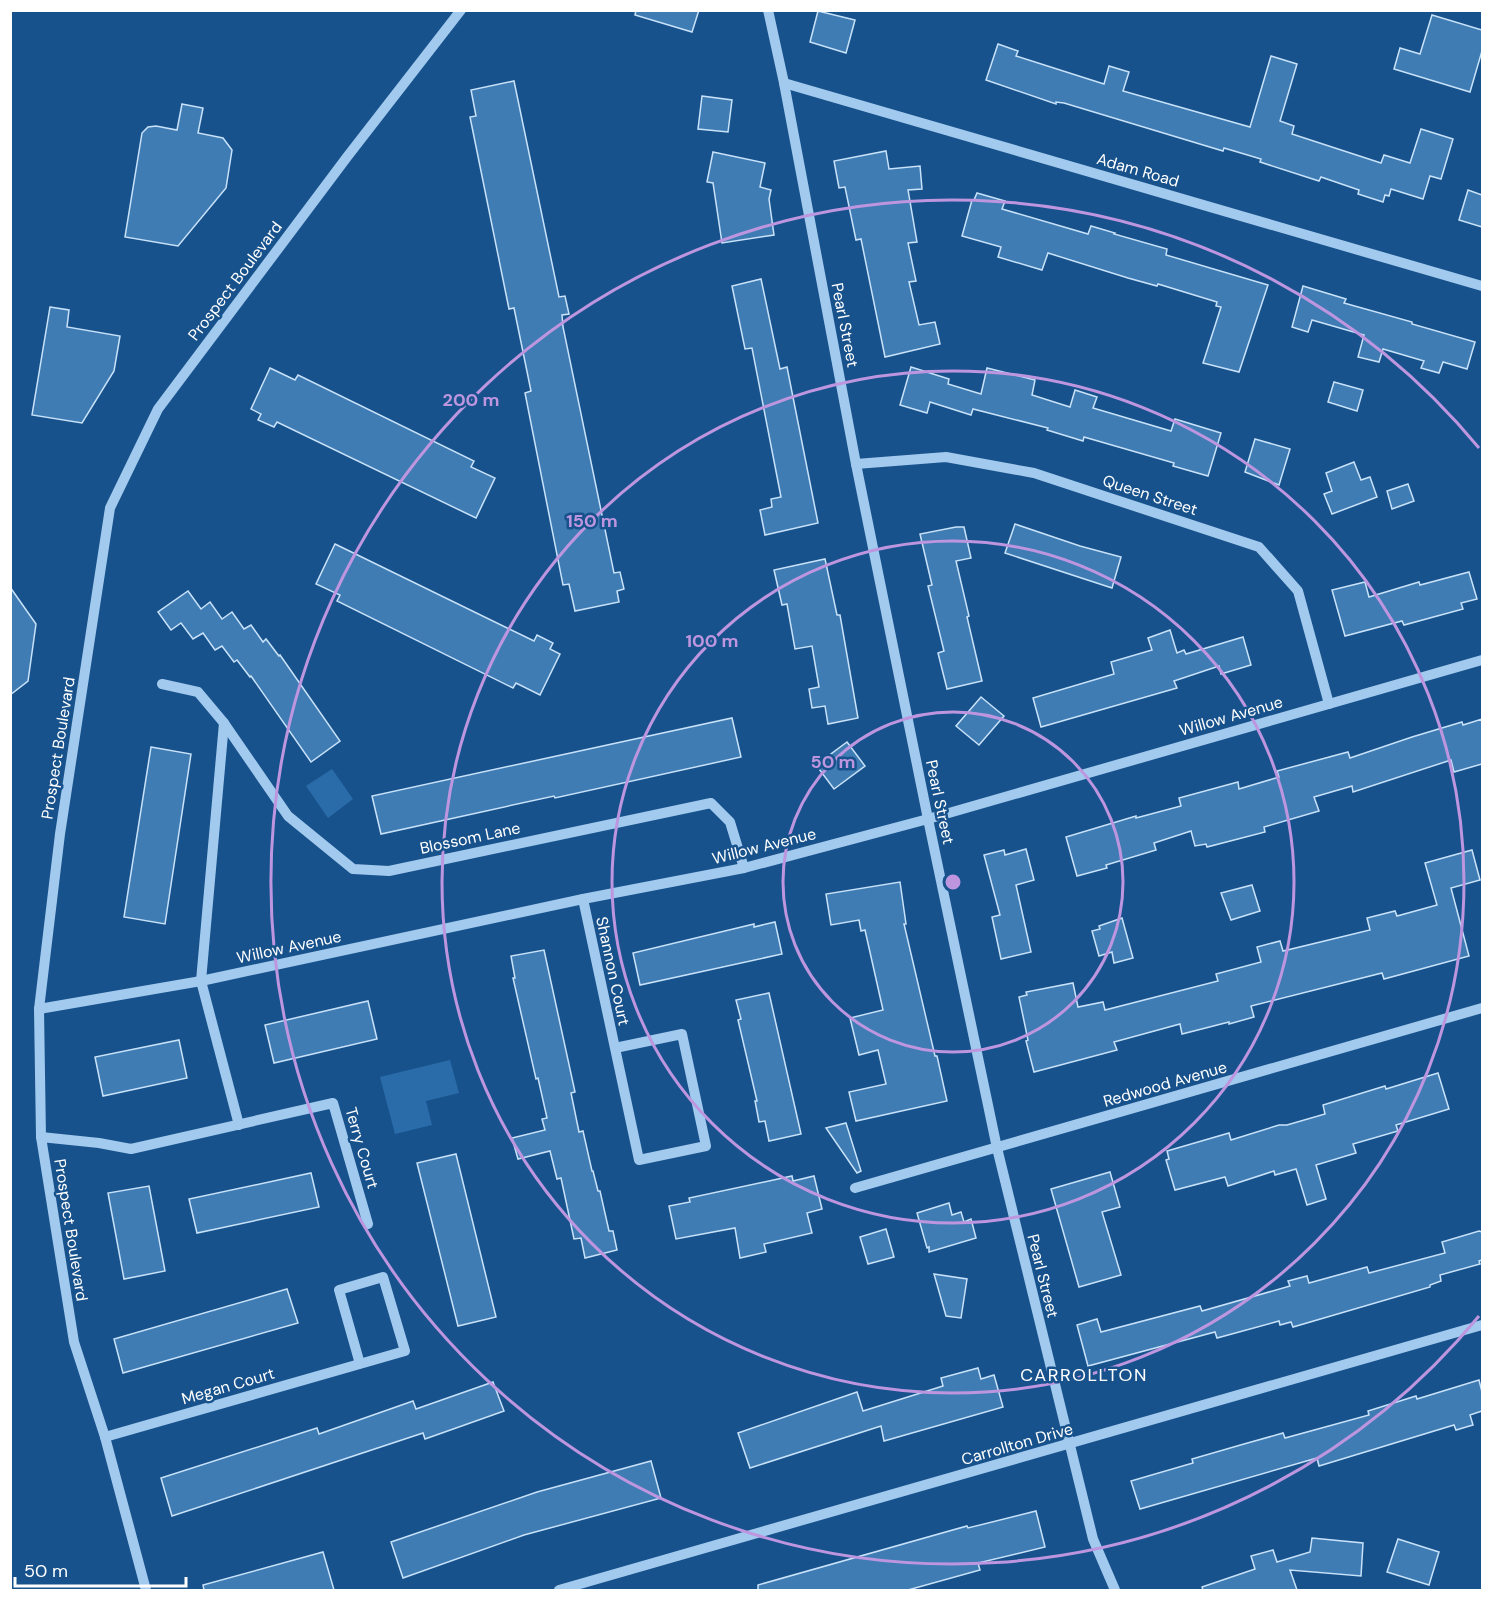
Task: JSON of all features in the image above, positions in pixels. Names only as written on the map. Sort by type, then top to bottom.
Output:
[{"type":"street","name":"Prospect Boulevard","points":[[146,1590],[105,1437],[74,1342],[41,1137],[39,1009],[60,834],[110,508],[158,409],[353,149],[461,10]]},
{"type":"street","name":"Pearl Street","points":[[768,10],[784,83],[856,464],[997,1148],[1093,1539],[1115,1590]]},
{"type":"street","name":"Adam Road","points":[[784,83],[1482,286]]},
{"type":"street","name":"Queen Street","points":[[856,464],[946,458],[1034,473],[1259,547],[1298,591],[1329,704]]},
{"type":"street","name":"Willow Avenue","points":[[39,1009],[201,981],[583,899],[744,868],[928,819],[1482,660]]},
{"type":"street","name":"Blossom Lane","points":[[162,684],[198,692],[224,723],[288,816],[353,869],[389,871],[711,803],[730,822],[744,868]]},
{"type":"street","points":[[224,723],[201,981],[239,1125]]},
{"type":"street","name":"Shannon Court","points":[[583,899],[639,1160],[706,1146],[682,1034],[615,1048]]},
{"type":"street","name":"Redwood Avenue","points":[[855,1188],[1482,1008]]},
{"type":"street","name":"Terry Court","points":[[41,1137],[131,1149],[333,1103],[368,1224]]},
{"type":"street","name":"Megan Court","points":[[105,1437],[360,1364],[405,1351],[383,1277],[339,1290],[360,1364]]},
{"type":"street","name":"Carrollton Drive","points":[[559,1590],[1482,1325]]},
{"type":"shaded area","points":[[332,769],[353,799],[328,818],[306,786]]},
{"type":"shaded area","points":[[450,1060],[459,1093],[426,1101],[432,1125],[395,1134],[380,1077]]},
{"type":"building","points":[[636,10],[699,10],[692,32],[635,15]]},
{"type":"building","points":[[818,11],[855,20],[846,53],[810,42]]},
{"type":"building","points":[[1432,15],[1482,30],[1482,51],[1470,92],[1394,69],[1400,48],[1420,54]]},
{"type":"building","points":[[998,44],[1018,51],[1016,56],[1104,84],[1109,66],[1129,72],[1123,91],[1250,127],[1271,56],[1297,64],[1280,121],[1294,126],[1292,134],[1381,163],[1384,155],[1410,163],[1421,129],[1453,139],[1441,179],[1430,176],[1423,199],[1391,189],[1389,196],[1385,195],[1383,202],[1358,194],[1359,190],[1321,177],[1319,181],[1260,162],[1261,159],[1224,148],[1223,151],[1064,103],[1056,102],[1056,104],[986,80]]},
{"type":"building","points":[[514,81],[559,297],[565,296],[569,314],[562,315],[563,327],[614,573],[620,572],[624,589],[617,591],[619,602],[575,611],[569,584],[563,585],[525,393],[531,391],[514,308],[509,309],[470,117],[476,116],[471,90]]},
{"type":"building","points":[[702,96],[732,100],[728,132],[698,129]]},
{"type":"building","points":[[182,104],[203,108],[198,133],[223,138],[232,150],[226,188],[178,246],[125,237],[142,133],[148,127],[156,126],[177,130]]},
{"type":"building","points":[[886,151],[889,169],[920,166],[922,189],[908,190],[917,242],[908,243],[916,281],[909,282],[919,325],[935,322],[940,344],[885,357],[861,239],[856,240],[845,187],[839,188],[834,161]]},
{"type":"building","points":[[713,152],[765,163],[760,187],[771,190],[769,199],[774,235],[722,243],[713,183],[707,182]]},
{"type":"building","points":[[1468,190],[1482,195],[1482,227],[1459,220]]},
{"type":"building","points":[[977,193],[1005,201],[1002,209],[1088,234],[1091,226],[1167,249],[1166,255],[1268,285],[1239,372],[1203,363],[1221,307],[1216,306],[1217,302],[1048,253],[1042,270],[998,257],[1001,247],[962,236],[972,200]]},
{"type":"building","points":[[761,279],[780,369],[787,367],[818,523],[765,535],[760,510],[772,507],[771,499],[781,497],[752,348],[745,349],[732,286]]},
{"type":"building","points":[[1303,286],[1346,299],[1344,303],[1475,342],[1467,369],[1443,362],[1439,373],[1421,368],[1424,361],[1383,349],[1379,362],[1358,357],[1364,335],[1312,320],[1308,332],[1292,327]]},
{"type":"building","points":[[50,307],[69,310],[67,327],[120,336],[114,371],[82,423],[32,415]]},
{"type":"building","points":[[911,367],[949,379],[948,384],[981,394],[987,368],[1035,380],[1032,395],[1070,407],[1075,390],[1097,397],[1093,408],[1171,431],[1175,419],[1221,433],[1208,476],[1173,466],[1174,463],[1084,437],[1083,441],[1047,430],[1048,428],[973,409],[971,415],[930,402],[927,413],[900,405]]},
{"type":"building","points":[[270,368],[295,380],[298,375],[474,461],[471,467],[495,478],[476,518],[277,422],[274,427],[258,420],[261,414],[251,409]]},
{"type":"building","points":[[1334,382],[1363,390],[1357,411],[1328,402]]},
{"type":"building","points":[[1255,439],[1290,449],[1279,485],[1245,472]]},
{"type":"building","points":[[1354,462],[1361,480],[1370,477],[1377,497],[1332,514],[1324,494],[1332,491],[1326,473]]},
{"type":"building","points":[[1408,484],[1414,501],[1392,509],[1387,491]]},
{"type":"building","points":[[1015,524],[1121,557],[1112,588],[1005,553]]},
{"type":"building","points":[[964,527],[971,558],[956,561],[982,681],[947,689],[938,653],[944,651],[928,586],[932,585],[920,534]]},
{"type":"building","points":[[335,544],[534,641],[537,635],[553,643],[550,649],[560,654],[540,695],[516,683],[513,688],[337,601],[340,595],[316,584]]},
{"type":"building","points":[[825,559],[837,615],[840,615],[858,718],[828,724],[825,706],[812,708],[809,689],[819,687],[812,646],[795,649],[787,604],[782,605],[774,570]]},
{"type":"building","points":[[1469,572],[1477,599],[1461,603],[1463,609],[1404,625],[1402,621],[1345,636],[1332,590],[1365,582],[1369,597],[1419,582],[1420,585]]},
{"type":"building","points":[[10,587],[36,624],[28,681],[10,695]]},
{"type":"building","points":[[188,591],[201,609],[210,602],[222,619],[232,612],[244,629],[251,625],[263,642],[266,639],[280,655],[340,741],[311,762],[251,676],[237,660],[234,662],[222,646],[215,650],[203,633],[193,639],[181,623],[171,630],[158,612]]},
{"type":"building","points":[[1170,630],[1177,653],[1184,650],[1186,654],[1243,637],[1251,665],[1221,674],[1219,666],[1174,681],[1177,688],[1041,727],[1033,698],[1114,674],[1111,662],[1152,650],[1148,638]]},
{"type":"building","points":[[981,697],[1004,716],[979,745],[956,726]]},
{"type":"building","points":[[732,718],[741,757],[381,834],[372,796]]},
{"type":"building","points":[[1482,719],[1482,764],[1454,772],[1451,760],[1353,792],[1352,786],[1314,797],[1319,811],[1264,827],[1265,832],[1207,847],[1206,844],[1195,846],[1191,831],[1154,843],[1156,850],[1077,876],[1066,837],[1136,816],[1136,818],[1181,806],[1179,798],[1238,782],[1239,789],[1279,777],[1277,771],[1348,752],[1350,758],[1462,722],[1463,725]]},
{"type":"building","points":[[847,742],[865,766],[834,789],[816,765]]},
{"type":"building","points":[[151,747],[191,754],[165,924],[124,917]]},
{"type":"building","points":[[1026,849],[1034,880],[1016,885],[1031,952],[1001,959],[992,917],[1000,915],[984,855],[1004,850],[1005,855]]},
{"type":"building","points":[[1472,850],[1480,880],[1451,888],[1469,956],[1384,979],[1382,973],[1251,1006],[1254,1017],[1229,1024],[1229,1022],[1182,1034],[1180,1024],[1114,1042],[1117,1050],[1034,1072],[1019,997],[1027,995],[1026,992],[1073,983],[1078,1007],[1103,1002],[1105,1010],[1218,981],[1216,974],[1261,962],[1257,947],[1280,941],[1283,951],[1370,930],[1367,918],[1395,911],[1397,916],[1437,905],[1425,863]]},
{"type":"building","points":[[900,882],[906,924],[904,924],[947,1101],[856,1121],[849,1092],[886,1084],[878,1050],[859,1055],[850,1018],[883,1010],[865,930],[861,931],[859,920],[831,925],[826,894]]},
{"type":"building","points":[[1252,885],[1260,911],[1231,920],[1221,893]]},
{"type":"building","points":[[1122,918],[1133,958],[1114,963],[1112,952],[1099,956],[1092,931],[1100,929],[1099,926]]},
{"type":"building","points":[[775,922],[782,954],[640,985],[633,953],[754,924],[754,927]]},
{"type":"building","points":[[544,950],[575,1092],[571,1093],[579,1132],[583,1131],[609,1231],[613,1231],[617,1250],[585,1258],[581,1238],[574,1239],[561,1178],[557,1179],[550,1151],[518,1159],[512,1138],[545,1130],[542,1119],[547,1118],[513,978],[515,978],[511,956]]},
{"type":"building","points":[[769,993],[801,1134],[769,1141],[765,1121],[759,1122],[755,1101],[757,1101],[738,1020],[741,1019],[736,1000]]},
{"type":"building","points":[[368,1001],[377,1039],[274,1063],[265,1025]]},
{"type":"building","points":[[179,1040],[187,1078],[103,1096],[95,1057]]},
{"type":"building","points":[[1438,1073],[1449,1109],[1396,1125],[1398,1131],[1353,1144],[1356,1153],[1316,1165],[1326,1199],[1307,1205],[1296,1169],[1275,1175],[1274,1171],[1228,1186],[1225,1177],[1175,1190],[1166,1160],[1169,1159],[1167,1151],[1229,1133],[1231,1140],[1279,1125],[1287,1125],[1325,1114],[1323,1105]]},
{"type":"building","points":[[846,1123],[861,1171],[857,1173],[826,1128]]},
{"type":"building","points":[[456,1154],[496,1317],[458,1326],[417,1163]]},
{"type":"building","points":[[1110,1172],[1120,1207],[1102,1212],[1121,1275],[1079,1287],[1051,1189]]},
{"type":"building","points":[[311,1173],[319,1207],[197,1233],[189,1199]]},
{"type":"building","points":[[792,1176],[793,1181],[814,1176],[822,1209],[807,1213],[812,1233],[764,1244],[766,1252],[740,1258],[735,1228],[676,1239],[669,1206],[690,1202],[689,1198]]},
{"type":"building","points":[[149,1186],[165,1271],[124,1279],[108,1193]]},
{"type":"building","points":[[949,1203],[952,1215],[961,1212],[964,1222],[971,1219],[976,1238],[929,1252],[917,1213]]},
{"type":"building","points":[[886,1229],[894,1257],[868,1264],[860,1237]]},
{"type":"building","points":[[1482,1232],[1480,1264],[1440,1275],[1441,1281],[1430,1287],[1293,1327],[1291,1322],[1280,1325],[1279,1321],[1217,1338],[1215,1332],[1088,1366],[1077,1325],[1097,1319],[1101,1332],[1200,1306],[1202,1311],[1290,1286],[1288,1281],[1307,1276],[1309,1283],[1367,1267],[1369,1273],[1445,1253],[1442,1242]]},
{"type":"building","points":[[934,1274],[967,1279],[961,1318],[946,1316]]},
{"type":"building","points":[[287,1289],[298,1323],[123,1373],[114,1339]]},
{"type":"building","points":[[978,1368],[981,1379],[994,1375],[1003,1407],[884,1441],[881,1426],[750,1468],[738,1433],[857,1392],[863,1411],[943,1386],[941,1378]]},
{"type":"building","points":[[1479,1380],[1482,1392],[1482,1411],[1470,1415],[1473,1425],[1456,1430],[1454,1425],[1319,1466],[1317,1458],[1140,1509],[1131,1481],[1193,1463],[1192,1459],[1283,1433],[1285,1438],[1369,1415],[1368,1411]]},
{"type":"building","points":[[493,1382],[504,1411],[425,1439],[423,1433],[172,1516],[161,1478],[317,1428],[319,1434],[413,1401],[416,1409]]},
{"type":"building","points":[[651,1461],[661,1498],[524,1535],[403,1578],[391,1542],[537,1492]]},
{"type":"building","points":[[1036,1511],[1045,1547],[978,1563],[980,1570],[908,1590],[758,1590],[758,1585],[967,1526],[968,1528]]},
{"type":"building","points":[[1312,1538],[1363,1543],[1361,1576],[1290,1570],[1297,1590],[1203,1590],[1202,1587],[1255,1569],[1251,1556],[1273,1550],[1277,1562],[1310,1552]]},
{"type":"building","points":[[1398,1539],[1439,1552],[1429,1585],[1387,1572]]},
{"type":"building","points":[[323,1552],[334,1590],[204,1590],[203,1585]]},
{"type":"district","name":"CARROLLTON","points":[[1084,1375]]}]
